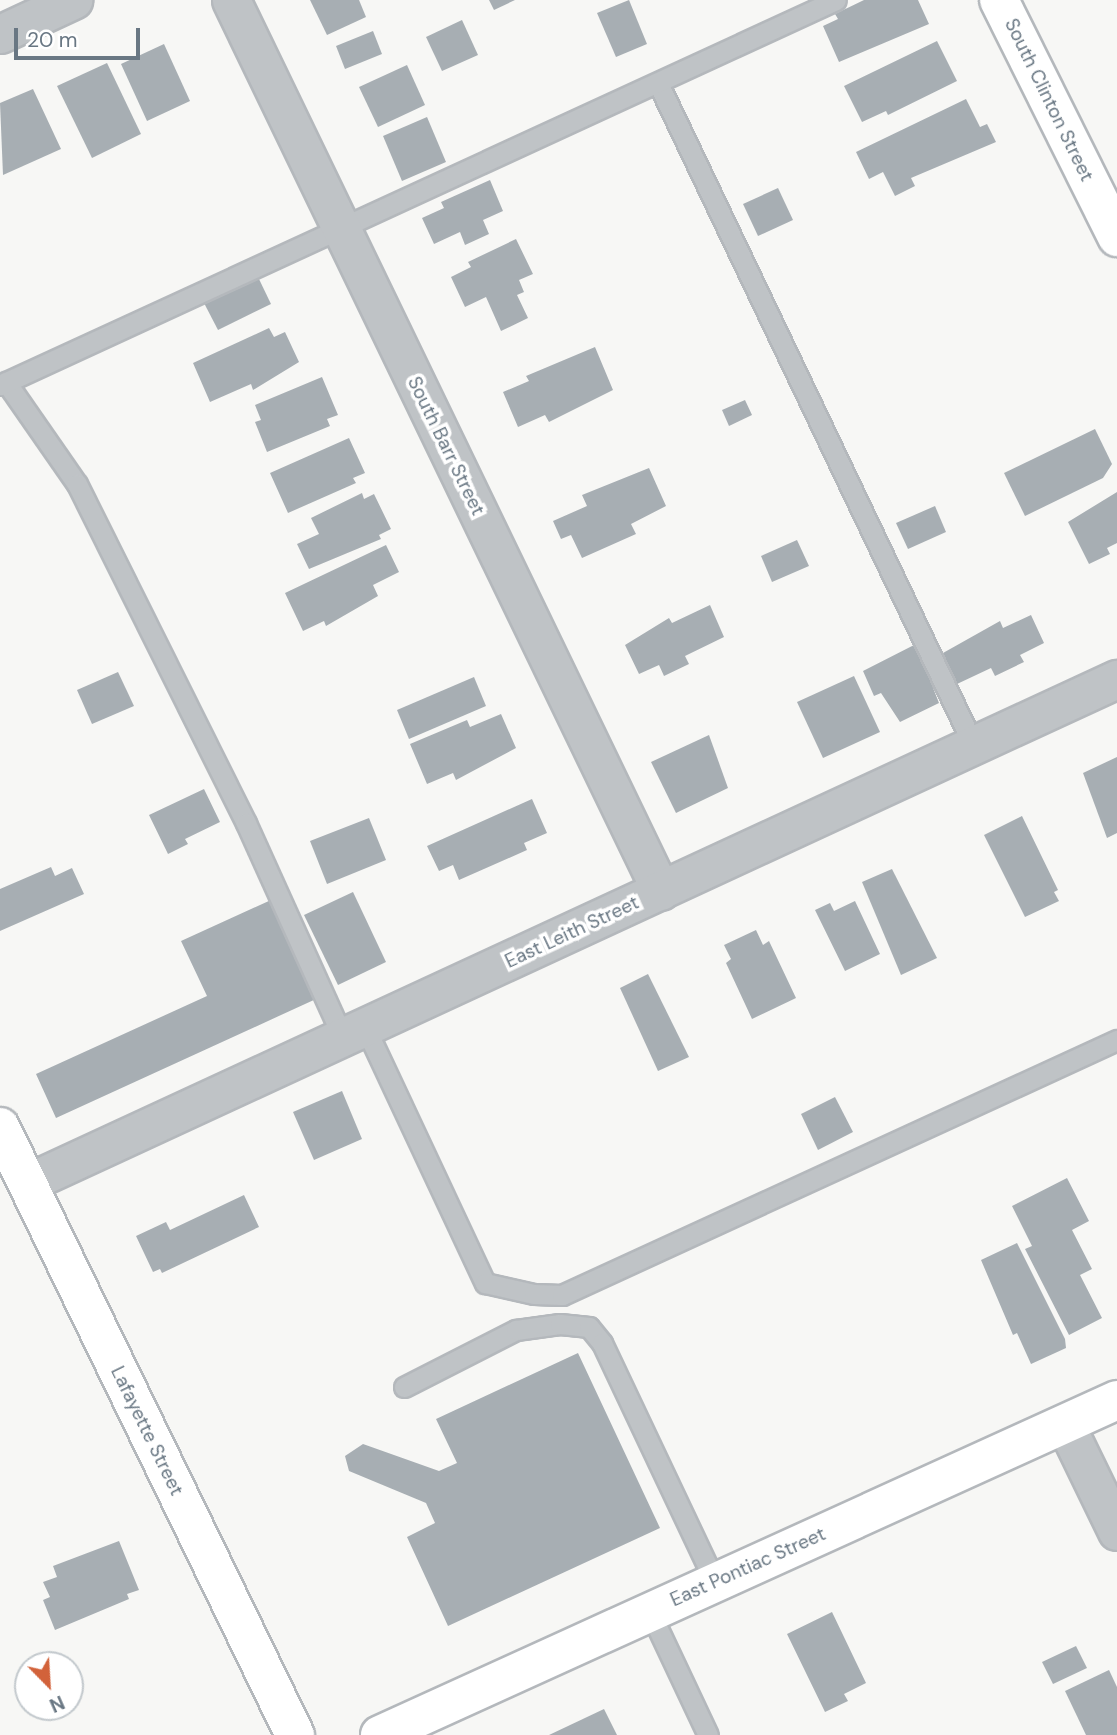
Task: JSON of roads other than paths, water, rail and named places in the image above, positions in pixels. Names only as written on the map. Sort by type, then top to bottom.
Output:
[{"type":"main road","name":"South Clinton Street","points":[[999,0],[1117,237]]},
{"type":"main road","name":"Lafayette Street","points":[[2,1137],[27,1183],[295,1735]]},
{"type":"main road","name":"East Pontiac Street","points":[[380,1735],[1117,1400]]},
{"type":"street","points":[[0,34],[73,0]]},
{"type":"street","name":"South Barr Street","points":[[231,0],[661,891]]},
{"type":"street","name":"East Leith Street","points":[[27,1183],[1117,679]]},
{"type":"street","points":[[1065,1423],[1117,1531]]},
{"type":"lane","points":[[836,0],[339,226],[3,383],[78,484],[246,823],[485,1283],[534,1294],[562,1295],[1117,1040]]},
{"type":"lane","points":[[658,83],[973,744]]},
{"type":"lane","points":[[404,1387],[516,1330],[560,1324],[589,1327],[602,1343],[715,1582]]},
{"type":"lane","points":[[650,1612],[708,1735]]}]
